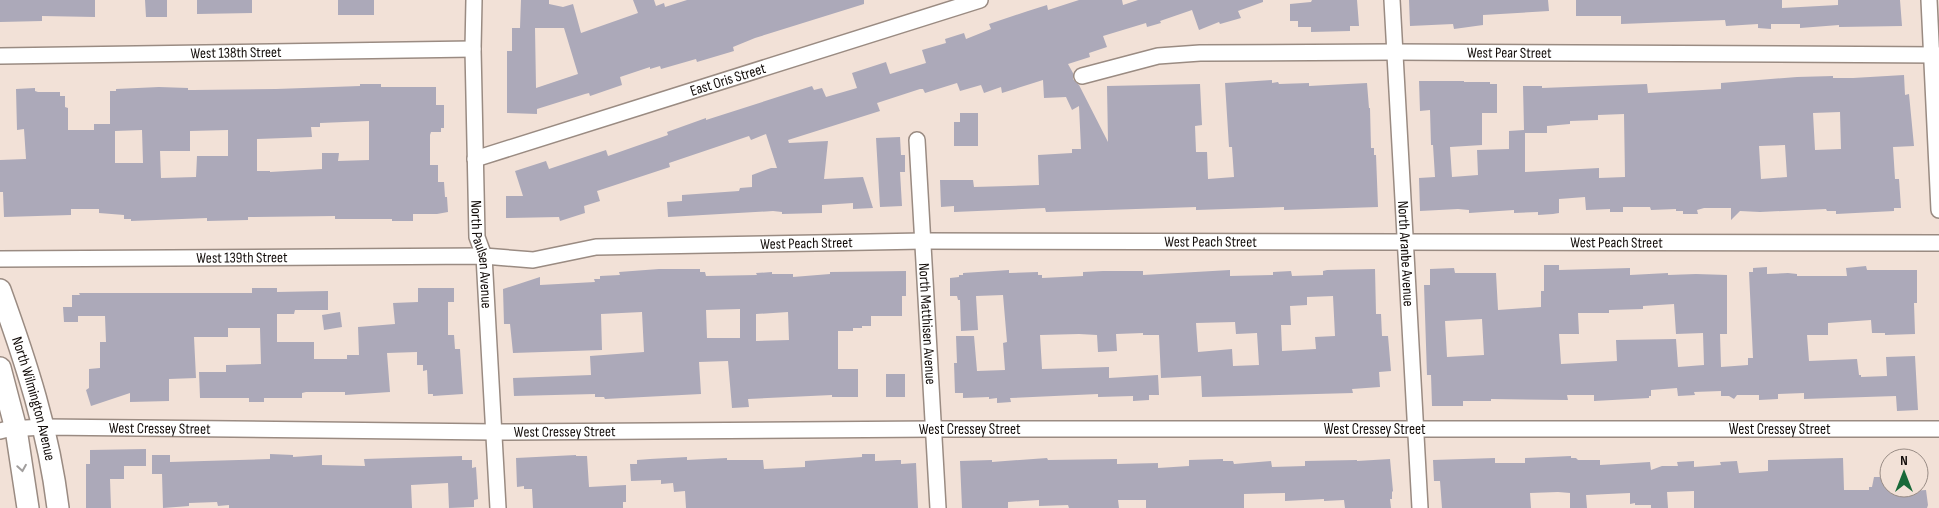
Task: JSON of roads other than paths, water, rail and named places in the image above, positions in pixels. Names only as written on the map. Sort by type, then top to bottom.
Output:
[{"type":"main road","name":"North Wilmington Avenue","points":[[0,290],[31,378],[44,427],[58,508]]},
{"type":"main road","name":"North Wilmington Avenue","points":[[0,368],[8,430],[28,508]]},
{"type":"street","name":"North Paulsen Avenue","points":[[474,0],[473,48],[477,236],[484,256],[498,508]]},
{"type":"street","name":"East Oris Street","points":[[475,159],[980,0]]},
{"type":"street","name":"North Aranbe Avenue","points":[[1392,0],[1420,508]]},
{"type":"street","points":[[1929,0],[1935,55],[1939,210]]},
{"type":"street","name":"West 138th Street","points":[[0,56],[473,48]]},
{"type":"street","name":"West Pear Street","points":[[1082,76],[1158,56],[1200,53],[1394,52],[1935,55]]},
{"type":"street","name":"North Matthisen Avenue","points":[[917,140],[938,508]]},
{"type":"street","name":"West Peach Street","points":[[484,256],[533,260],[596,247],[923,241],[1939,243]]},
{"type":"street","name":"West 139th Street","points":[[0,260],[484,256]]},
{"type":"street","name":"West Cressey Street","points":[[8,430],[44,427],[494,432],[934,428],[1939,428]]}]
